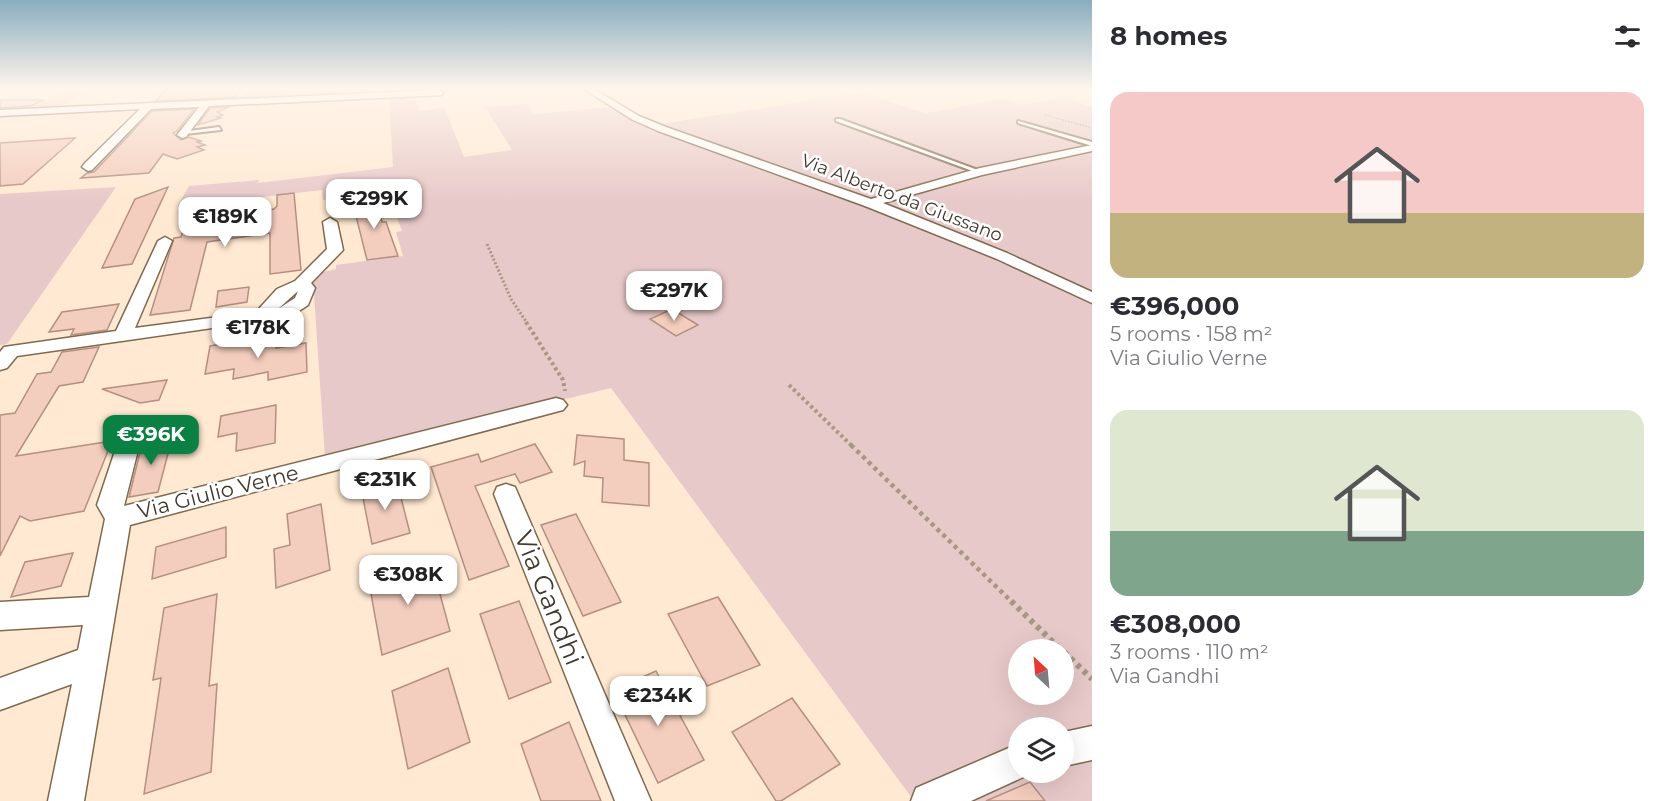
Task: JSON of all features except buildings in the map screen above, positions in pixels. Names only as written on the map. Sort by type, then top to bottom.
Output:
[{"type":"street","points":[[88,167],[130,126]]},
{"type":"street","points":[[184,134],[190,126]]},
{"type":"street","name":"Via Alberto da Giussano","points":[[656,126],[870,203],[1002,255],[1092,298]]},
{"type":"street","points":[[870,203],[980,172],[1092,146]]},
{"type":"street","points":[[0,364],[11,351],[284,313],[302,301],[307,288],[300,284],[334,250],[330,222]]},
{"type":"street","points":[[123,335],[165,241]]},
{"type":"street","name":"Via Giulio Verne","points":[[118,518],[556,405]]},
{"type":"street","name":"Via Giulio Verne","points":[[66,801],[118,518],[110,505],[132,430]]},
{"type":"street","name":"Via Gandhi","points":[[506,494],[633,801]]},
{"type":"street","points":[[0,616],[102,610]]},
{"type":"street","points":[[0,694],[93,660]]},
{"type":"street","points":[[1074,747],[1092,743]]},
{"type":"street","points":[[929,801],[1008,766]]},
{"type":"lane","points":[[855,126],[980,172]]},
{"type":"lane","points":[[1033,126],[1092,146]]},
{"type":"lane","points":[[184,134],[219,129]]},
{"type":"path","points":[[487,244],[506,290],[563,380],[566,397],[556,405]]},
{"type":"path","points":[[789,385],[1050,639]]},
{"type":"path","points":[[1074,662],[1092,679]]},
{"type":"shaded area","points":[[391,126],[452,126],[464,157],[512,150],[497,126],[1092,126],[1092,801],[914,801],[611,388],[325,457],[313,280],[315,274],[336,269],[336,265],[403,256],[396,232],[402,231],[387,192],[323,200],[322,190],[177,207],[189,186],[259,180],[258,183],[393,167]]},
{"type":"shaded area","points":[[116,187],[7,344],[0,345],[0,194]]}]
